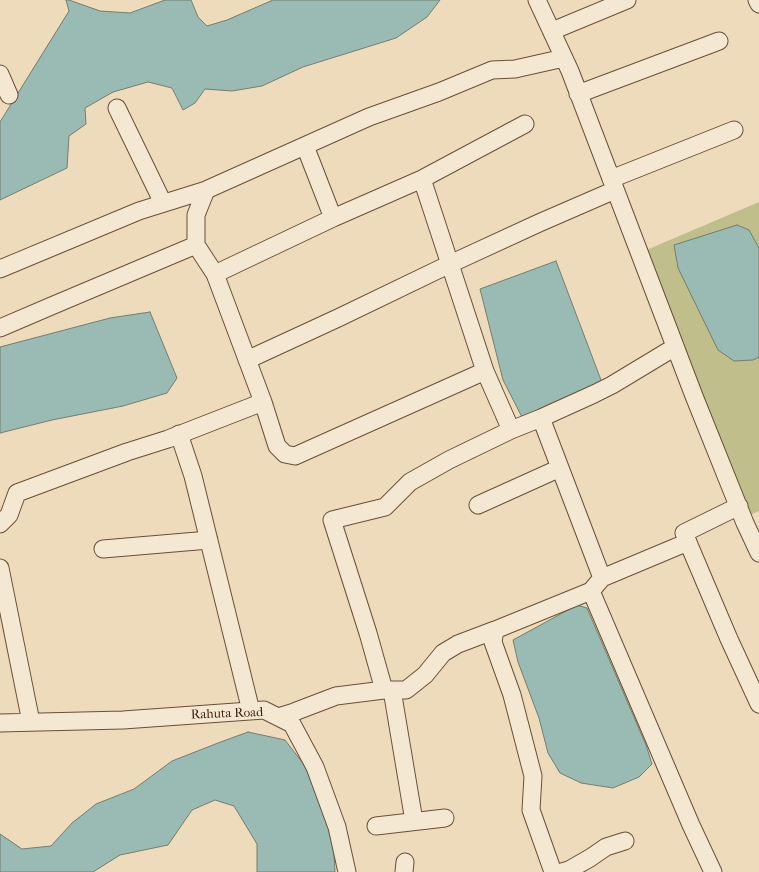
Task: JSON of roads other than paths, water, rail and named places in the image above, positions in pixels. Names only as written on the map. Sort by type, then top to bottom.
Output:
[{"type":"street","points":[[537,0],[564,58],[694,396],[739,506],[752,519],[759,553]]},
{"type":"street","points":[[552,32],[626,0]]},
{"type":"street","points":[[757,0],[759,4]]},
{"type":"street","points":[[578,94],[719,40]]},
{"type":"street","points":[[0,269],[139,210],[206,190],[369,117],[439,92],[492,70],[515,69],[564,58]]},
{"type":"street","points":[[0,74],[9,95]]},
{"type":"street","points":[[117,108],[163,203]]},
{"type":"street","points":[[215,274],[333,218],[422,179],[525,124]]},
{"type":"street","points":[[247,360],[539,223],[613,184],[734,130]]},
{"type":"street","points":[[305,146],[333,218]]},
{"type":"street","points":[[422,179],[485,371],[511,430]]},
{"type":"street","points":[[206,190],[196,215],[196,245],[215,274],[263,402],[277,446],[284,454],[295,456],[485,371]]},
{"type":"street","points":[[0,328],[196,245]]},
{"type":"street","points":[[414,821],[388,690],[332,520],[385,507],[410,482],[448,460],[511,430],[594,394],[612,385],[675,347]]},
{"type":"street","points":[[0,524],[9,515],[17,493],[263,402]]},
{"type":"street","points":[[541,418],[560,468],[596,584],[688,818],[713,872]]},
{"type":"street","points":[[179,434],[193,476],[251,711]]},
{"type":"street","points":[[478,505],[560,468]]},
{"type":"street","points":[[739,506],[684,533],[729,639],[759,704]]},
{"type":"street","points":[[103,549],[209,540]]},
{"type":"street","points":[[278,717],[336,696],[388,690],[406,690],[425,675],[443,653],[458,644],[495,630],[688,542]]},
{"type":"street","points":[[0,568],[30,722]]},
{"type":"street","points":[[495,630],[492,642],[512,695],[534,776],[531,810],[553,872]]},
{"type":"street","name":"Rahuta Road","points":[[0,723],[123,720],[264,710],[292,724],[315,767],[337,827],[347,872]]},
{"type":"street","points":[[376,826],[445,818]]},
{"type":"street","points":[[562,872],[569,870],[606,847],[625,841]]},
{"type":"water","points":[[66,0],[100,11],[130,13],[165,0],[191,0],[198,17],[207,26],[227,20],[273,0],[440,0],[427,17],[396,38],[303,67],[262,86],[232,91],[205,89],[195,103],[183,110],[172,88],[148,82],[113,92],[85,108],[86,124],[69,136],[67,168],[0,200],[0,122],[69,11]]},
{"type":"water","points":[[737,225],[749,230],[759,248],[759,357],[753,360],[734,361],[718,350],[678,268],[674,245]]},
{"type":"water","points":[[556,261],[604,388],[524,421],[503,380],[480,289]]},
{"type":"water","points":[[150,312],[177,378],[167,393],[123,406],[52,420],[0,433],[0,347],[110,318]]},
{"type":"water","points":[[577,605],[587,608],[646,745],[652,764],[639,777],[613,788],[581,783],[560,773],[548,753],[539,718],[518,662],[513,640]]},
{"type":"water","points":[[248,732],[285,740],[309,771],[333,833],[335,872],[257,872],[257,844],[234,806],[215,800],[192,810],[168,845],[120,855],[93,872],[0,872],[0,834],[22,849],[51,846],[72,823],[96,804],[134,789],[172,761]]}]
